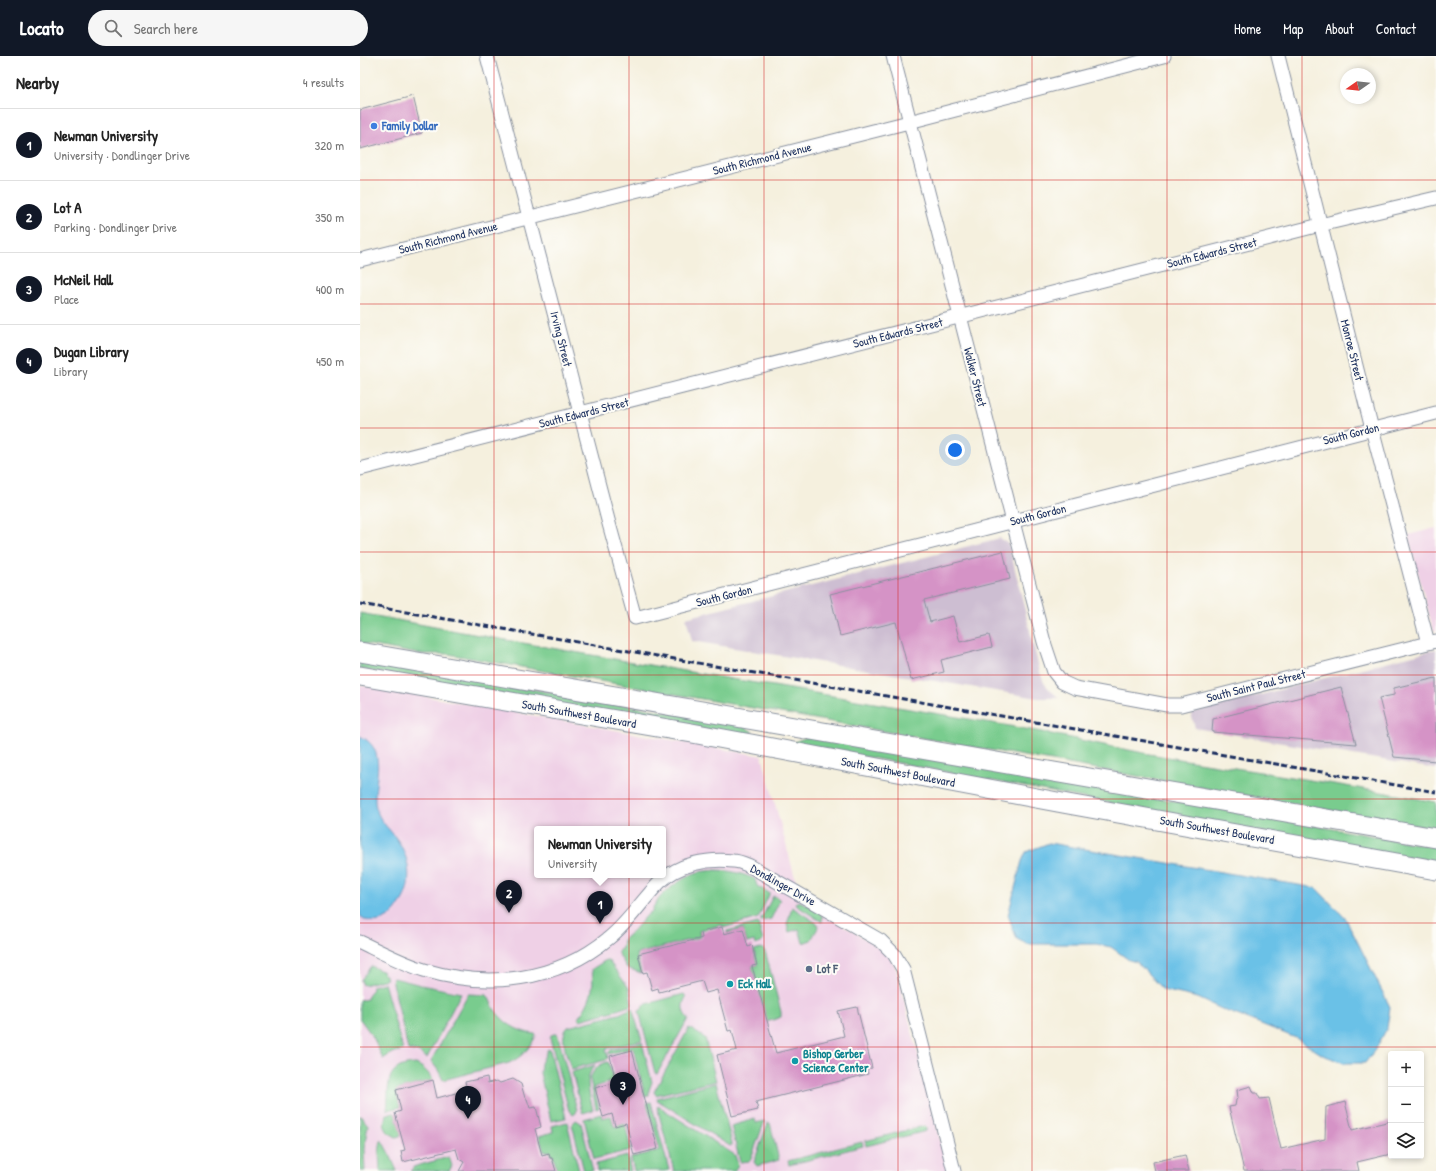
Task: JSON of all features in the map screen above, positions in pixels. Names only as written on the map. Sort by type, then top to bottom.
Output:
[{"type":"main road","name":"South Southwest Boulevard","points":[[360,652],[1436,838]]},
{"type":"main road","name":"South Southwest Boulevard","points":[[360,676],[684,732],[1068,804],[1436,870]]},
{"type":"street","name":"Irving Street","points":[[487,56],[610,530],[635,618],[639,617]]},
{"type":"street","name":"Walker Street","points":[[893,56],[1044,642],[1054,672],[1062,682],[1075,688]]},
{"type":"street","name":"South Richmond Avenue","points":[[360,260],[909,122],[1164,56]]},
{"type":"street","name":"Monroe Street","points":[[1278,56],[1372,429],[1432,642]]},
{"type":"street","name":"South Edwards Street","points":[[360,469],[960,318],[1320,225],[1436,198]]},
{"type":"street","name":"South Gordon","points":[[639,617],[1436,413]]},
{"type":"street","name":"South Saint Paul Street","points":[[1075,688],[1167,704],[1181,705],[1432,642]]},
{"type":"street","name":"Dondlinger Drive","points":[[666,878],[675,871],[694,864],[714,860],[734,861],[750,866],[881,941],[894,954],[903,969],[954,1171]]},
{"type":"street","name":"Dondlinger Drive","points":[[360,942],[395,959],[424,970],[474,979],[506,980],[528,977],[549,972],[571,963],[591,952],[624,925],[660,882],[665,878]]},
{"type":"shaded area","points":[[1436,528],[1436,631],[1432,625],[1408,535]]},
{"type":"shaded area","points":[[1000,538],[1009,545],[1044,683],[1059,698],[1038,698],[692,641],[686,618]]},
{"type":"shaded area","points":[[1436,649],[1436,769],[1195,728],[1191,713]]},
{"type":"shaded area","points":[[360,685],[762,756],[801,900],[879,947],[890,957],[896,969],[948,1171],[360,1171]]},
{"type":"green space","points":[[360,613],[601,657],[1022,728],[1149,754],[1436,802],[1436,829],[448,654],[418,654],[360,643]]},
{"type":"green space","points":[[360,660],[742,725],[753,732],[740,736],[360,669]]},
{"type":"green space","points":[[808,737],[1436,847],[1436,862],[1311,841],[793,743]]},
{"type":"green space","points":[[714,870],[735,872],[755,879],[757,886],[769,893],[758,918],[723,928],[722,925],[699,931],[700,937],[636,954],[641,973],[627,968],[617,952],[622,948],[623,940],[649,913],[652,912],[654,906],[664,893],[678,882],[692,874]]},
{"type":"green space","points":[[773,896],[780,900],[771,919],[761,921],[761,919]]},
{"type":"green space","points":[[799,901],[821,913],[822,922],[797,906],[795,903]]},
{"type":"green space","points":[[792,907],[818,924],[819,926],[811,940],[803,943],[799,929],[789,932],[787,924]]},
{"type":"green space","points":[[758,923],[763,941],[755,945],[754,941],[747,943],[743,929],[727,933],[727,931]]},
{"type":"green space","points":[[761,948],[766,954],[781,1012],[781,1017],[767,1022],[752,966],[757,965],[754,950]]},
{"type":"green space","points":[[608,960],[629,988],[632,1005],[580,1020],[578,1018],[586,1007],[591,995],[593,983],[592,969]]},
{"type":"green space","points":[[371,966],[382,971],[387,979],[363,985],[361,980]]},
{"type":"green space","points":[[394,978],[461,993],[427,1058],[418,1052],[408,1050],[392,979]]},
{"type":"green space","points":[[384,983],[403,1050],[392,1053],[383,1059],[373,1037],[360,1019],[360,1002],[361,999],[367,999],[368,995],[373,989],[372,986]]},
{"type":"green space","points":[[468,994],[487,995],[493,1007],[505,1022],[516,1029],[535,1034],[536,1036],[525,1052],[509,1063],[443,1080],[431,1061]]},
{"type":"green space","points":[[684,994],[686,997],[683,1003],[683,1008],[688,1019],[657,1074],[655,1073],[639,1011],[642,1009],[643,1005]]},
{"type":"green space","points":[[632,1008],[642,1040],[606,1049],[608,1058],[606,1060],[571,1069],[564,1042],[565,1031],[568,1027],[619,1014]]},
{"type":"green space","points":[[689,1028],[705,1038],[716,1081],[656,1095],[654,1092]]},
{"type":"green space","points":[[557,1034],[558,1036],[577,1110],[573,1115],[569,1111],[550,1038],[551,1035]]},
{"type":"green space","points":[[642,1042],[652,1082],[649,1095],[645,1096],[633,1048],[609,1054],[611,1050]]},
{"type":"green space","points":[[548,1049],[550,1050],[566,1118],[551,1121],[540,1073],[541,1063]]},
{"type":"green space","points":[[607,1062],[609,1063],[614,1081],[594,1087],[599,1108],[596,1109],[590,1079],[596,1068]]},
{"type":"green space","points":[[416,1064],[426,1070],[433,1080],[396,1090],[400,1107],[387,1110],[390,1079],[393,1073],[398,1068],[405,1065]]},
{"type":"green space","points":[[595,1065],[591,1070],[588,1081],[593,1110],[583,1113],[572,1072]]},
{"type":"green space","points":[[716,1083],[732,1143],[730,1146],[657,1100],[657,1098]]},
{"type":"green space","points":[[651,1102],[669,1170],[634,1171],[631,1158],[660,1150],[647,1103]]},
{"type":"green space","points":[[658,1106],[735,1155],[738,1165],[734,1171],[674,1171],[657,1107]]},
{"type":"green space","points":[[395,1113],[399,1126],[408,1134],[396,1137],[386,1131],[384,1126],[386,1114]]},
{"type":"green space","points":[[601,1114],[602,1118],[611,1116],[614,1127],[625,1124],[631,1150],[594,1159],[584,1119]]},
{"type":"green space","points":[[360,1115],[368,1125],[364,1149],[365,1171],[360,1171]]},
{"type":"green space","points":[[755,1119],[756,1123],[764,1121],[764,1123],[750,1161],[740,1162],[731,1126]]},
{"type":"green space","points":[[576,1120],[581,1123],[593,1171],[584,1171],[572,1124]]},
{"type":"green space","points":[[567,1122],[579,1171],[557,1171],[553,1155],[551,1156],[550,1151],[544,1152],[539,1136],[553,1132],[552,1126]]},
{"type":"green space","points":[[768,1123],[770,1123],[779,1160],[757,1166],[754,1162]]},
{"type":"green space","points":[[924,1126],[926,1127],[926,1131],[866,1146],[865,1141]]},
{"type":"green space","points":[[381,1139],[397,1171],[380,1171],[379,1153]]},
{"type":"green space","points":[[862,1142],[863,1146],[789,1165],[788,1161]]},
{"type":"green space","points":[[627,1156],[631,1171],[597,1171],[596,1164]]},
{"type":"green space","points":[[449,1157],[452,1166],[449,1171],[410,1171],[416,1166]]},
{"type":"water","points":[[360,736],[369,742],[377,757],[378,765],[375,793],[376,809],[381,819],[402,847],[407,862],[409,877],[406,892],[396,910],[385,919],[376,922],[366,920],[360,916]]},
{"type":"water","points":[[1049,843],[1316,888],[1346,919],[1390,1007],[1387,1028],[1377,1047],[1365,1063],[1344,1063],[1323,1055],[1296,1038],[1226,1011],[1198,998],[1163,990],[1137,962],[1129,960],[1111,947],[1096,944],[1027,944],[1017,939],[1008,915],[1022,861],[1026,852]]},
{"type":"building","points":[[413,96],[422,133],[360,149],[360,110]]},
{"type":"building","points":[[1003,551],[1010,579],[924,600],[930,622],[953,616],[960,642],[989,635],[992,647],[941,660],[944,672],[911,680],[896,622],[840,636],[830,594]]},
{"type":"building","points":[[1436,678],[1436,761],[1394,757],[1379,698],[1394,695],[1394,688]]},
{"type":"building","points":[[1341,687],[1356,744],[1212,732],[1213,719]]},
{"type":"building","points":[[722,927],[724,934],[743,929],[748,947],[752,945],[757,965],[752,966],[776,1053],[844,1036],[838,1011],[857,1007],[872,1068],[867,1069],[868,1074],[756,1102],[758,1110],[732,1116],[717,1055],[737,1050],[732,1030],[728,1031],[717,990],[706,993],[702,981],[659,992],[658,988],[652,990],[647,972],[643,973],[638,954],[702,938],[701,932]]},
{"type":"building","points":[[632,1050],[658,1149],[634,1155],[626,1123],[615,1126],[612,1114],[603,1117],[595,1088],[616,1082],[610,1056]]},
{"type":"building","points":[[487,1077],[488,1083],[497,1081],[500,1083],[513,1079],[521,1084],[530,1108],[536,1107],[541,1127],[535,1129],[542,1155],[549,1153],[556,1171],[459,1171],[464,1162],[459,1159],[456,1149],[403,1162],[401,1151],[405,1150],[395,1113],[401,1111],[396,1090],[433,1080],[437,1098],[467,1090],[465,1082]]},
{"type":"building","points":[[1251,1086],[1254,1093],[1257,1093],[1260,1099],[1269,1098],[1281,1149],[1325,1139],[1326,1107],[1345,1102],[1352,1130],[1388,1122],[1388,1155],[1357,1162],[1359,1171],[1244,1171],[1229,1107],[1235,1106],[1238,1098],[1237,1090]]},
{"type":"building","points":[[1185,1155],[1189,1171],[1155,1171],[1153,1162]]},
{"type":"railway","points":[[360,604],[1436,792]]},
{"type":"place","name":"Family Dollar","points":[[374,126]]},
{"type":"place","name":"Lot A","points":[[509,913]]},
{"type":"place","name":"Newman University","points":[[600,924]]},
{"type":"place","name":"Lot F","points":[[809,969]]},
{"type":"place","name":"Eck Hall","points":[[730,984]]},
{"type":"place","name":"Bishop Gerber Science Center","points":[[795,1061]]},
{"type":"place","name":"McNeil Hall","points":[[623,1105]]},
{"type":"place","name":"Dugan Library","points":[[468,1119]]}]
